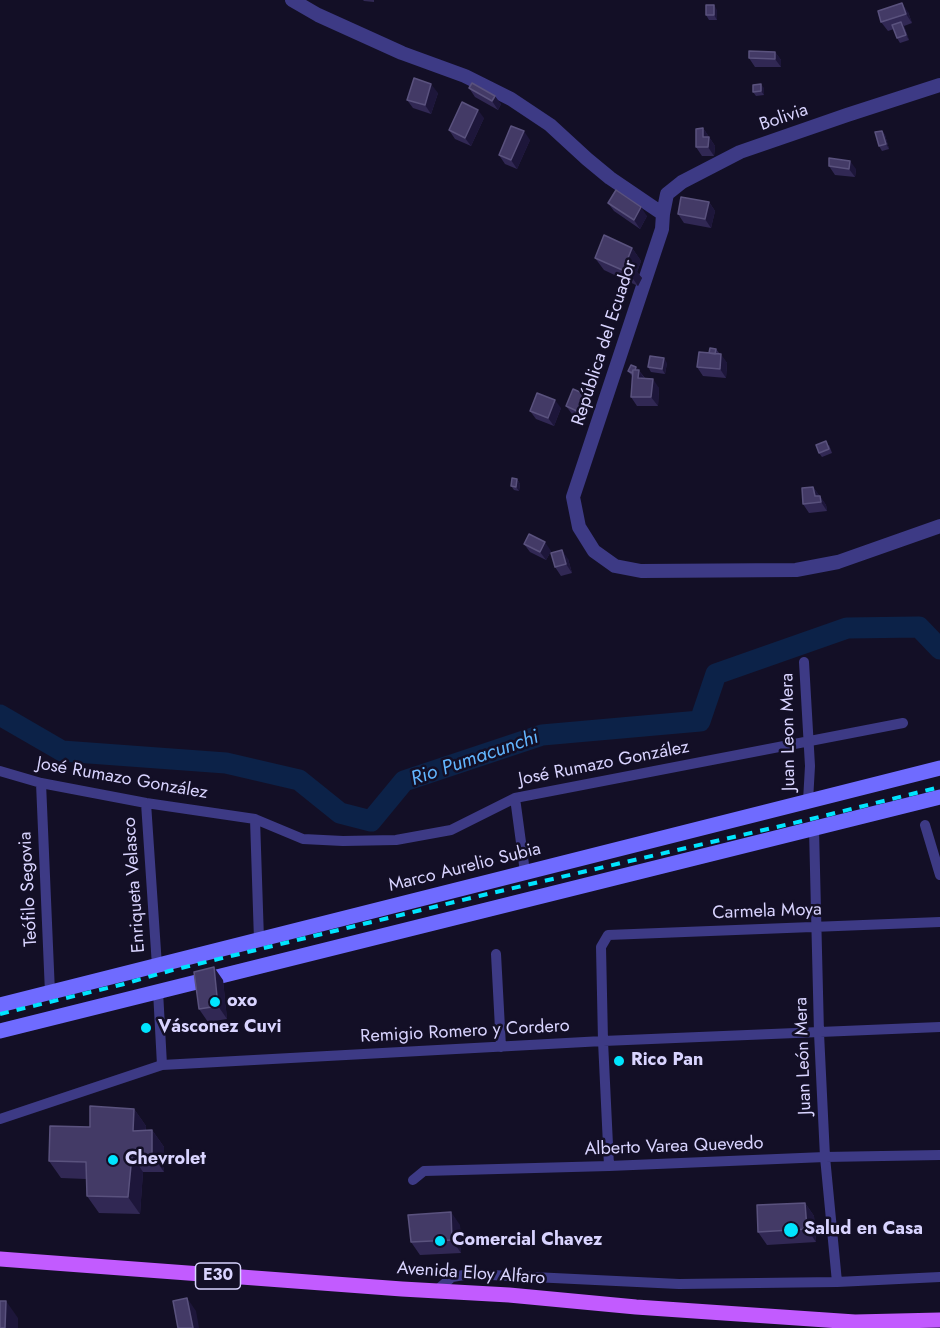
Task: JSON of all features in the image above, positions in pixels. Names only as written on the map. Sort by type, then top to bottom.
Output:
[{"type":"main road","name":"Marco Aurelio Subia","points":[[0,1005],[940,768]]},
{"type":"main road","points":[[0,1031],[940,797]]},
{"type":"main road","name":"Avenida Eloy Alfaro","points":[[0,1259],[855,1322],[940,1320]]},
{"type":"street","points":[[292,0],[318,15],[402,52],[465,76],[511,99],[550,125],[610,178],[663,214]]},
{"type":"street","name":"Bolivia","points":[[663,214],[667,194],[682,182],[740,152],[940,85]]},
{"type":"street","name":"República del Ecuador","points":[[663,214],[662,229],[573,497],[579,527],[594,551],[615,566],[640,571],[796,570],[838,562],[940,526]]},
{"type":"street","name":"Juan Leon Mera","points":[[804,662],[810,766],[808,801]]},
{"type":"street","name":"José Rumazo González","points":[[0,771],[41,783],[255,819],[303,839],[396,840],[451,830],[515,798],[903,723]]},
{"type":"street","name":"Teófilo Segovia","points":[[41,783],[50,993]]},
{"type":"street","points":[[515,798],[525,872]]},
{"type":"street","name":"Enriqueta Velasco","points":[[146,802],[157,966]]},
{"type":"street","points":[[255,819],[259,940]]},
{"type":"street","points":[[925,825],[940,875]]},
{"type":"street","name":"Juan León Mera","points":[[814,829],[819,1033],[825,1157],[837,1282]]},
{"type":"street","name":"Carmela Moya","points":[[603,1041],[601,947],[608,935],[940,922]]},
{"type":"street","points":[[496,954],[501,1047]]},
{"type":"street","points":[[158,991],[162,1065]]},
{"type":"street","name":"Remigio Romero y Cordero","points":[[0,1119],[162,1065],[603,1041],[940,1028]]},
{"type":"street","points":[[603,1041],[609,1166]]},
{"type":"street","name":"Alberto Varea Quevedo","points":[[413,1180],[424,1171],[940,1155]]},
{"type":"street","points":[[436,1290],[452,1277],[470,1274],[679,1284],[837,1282],[940,1277]]},
{"type":"building","points":[[902,3],[906,14],[881,22],[878,11]]},
{"type":"building","points":[[706,5],[714,5],[714,15],[706,15]]},
{"type":"building","points":[[901,22],[906,35],[897,38],[892,25]]},
{"type":"building","points":[[749,51],[775,52],[775,59],[749,58]]},
{"type":"building","points":[[414,78],[431,84],[425,105],[407,100]]},
{"type":"building","points":[[472,83],[495,96],[492,101],[469,88]]},
{"type":"building","points":[[761,84],[761,91],[753,92],[753,85]]},
{"type":"building","points":[[462,102],[478,110],[465,138],[449,130]]},
{"type":"building","points":[[511,126],[524,131],[511,160],[499,155]]},
{"type":"building","points":[[703,128],[703,137],[709,137],[708,147],[696,147],[696,129]]},
{"type":"building","points":[[882,131],[886,144],[879,146],[875,132]]},
{"type":"building","points":[[829,158],[850,161],[849,169],[829,166]]},
{"type":"building","points":[[616,190],[641,207],[634,220],[608,203]]},
{"type":"building","points":[[681,197],[709,202],[705,219],[678,214]]},
{"type":"building","points":[[604,235],[632,248],[626,263],[633,266],[629,273],[595,258]]},
{"type":"building","points":[[710,348],[716,349],[715,354],[709,353]]},
{"type":"building","points":[[699,352],[721,354],[720,369],[697,367]]},
{"type":"building","points":[[650,356],[664,358],[662,369],[648,367]]},
{"type":"building","points":[[631,365],[636,367],[632,373],[628,371]]},
{"type":"building","points":[[633,370],[639,370],[638,378],[653,379],[651,397],[631,397]]},
{"type":"building","points":[[573,389],[587,395],[579,412],[566,406]]},
{"type":"building","points":[[537,393],[555,400],[548,418],[530,411]]},
{"type":"building","points":[[826,441],[829,449],[819,453],[816,445]]},
{"type":"building","points":[[512,478],[517,479],[516,487],[511,486]]},
{"type":"building","points":[[813,487],[815,496],[820,496],[821,502],[803,504],[802,488]]},
{"type":"building","points":[[529,534],[545,542],[540,552],[524,544]]},
{"type":"building","points":[[562,550],[566,564],[555,567],[551,553]]},
{"type":"building","points":[[214,967],[218,1006],[199,1009],[194,972]]},
{"type":"building","name":"Chevrolet","points":[[90,1106],[134,1109],[133,1131],[152,1130],[152,1155],[132,1155],[128,1197],[87,1196],[86,1162],[49,1161],[50,1126],[90,1127]]},
{"type":"building","points":[[805,1203],[807,1229],[758,1232],[757,1205]]},
{"type":"building","points":[[451,1212],[452,1240],[411,1242],[408,1215]]},
{"type":"building","points":[[187,1298],[193,1328],[178,1328],[173,1301]]},
{"type":"building","points":[[0,1301],[6,1301],[5,1328],[0,1328]]},
{"type":"waterway","name":"Rio Pumacunchi","points":[[0,715],[62,751],[226,763],[299,780],[340,813],[371,821],[404,781],[542,735],[700,721],[716,674],[847,628],[919,627],[940,649]]},
{"type":"railway","points":[[0,1014],[479,896],[940,787]]},
{"type":"place","name":"oxo","points":[[215,1002]]},
{"type":"place","name":"Vásconez Cuvi","points":[[146,1028]]},
{"type":"place","name":"Rico Pan","points":[[619,1061]]},
{"type":"place","name":"Chevrolet","points":[[113,1160]]},
{"type":"place","name":"Salud en Casa","points":[[791,1230]]},
{"type":"place","name":"Comercial Chavez","points":[[440,1241]]}]
